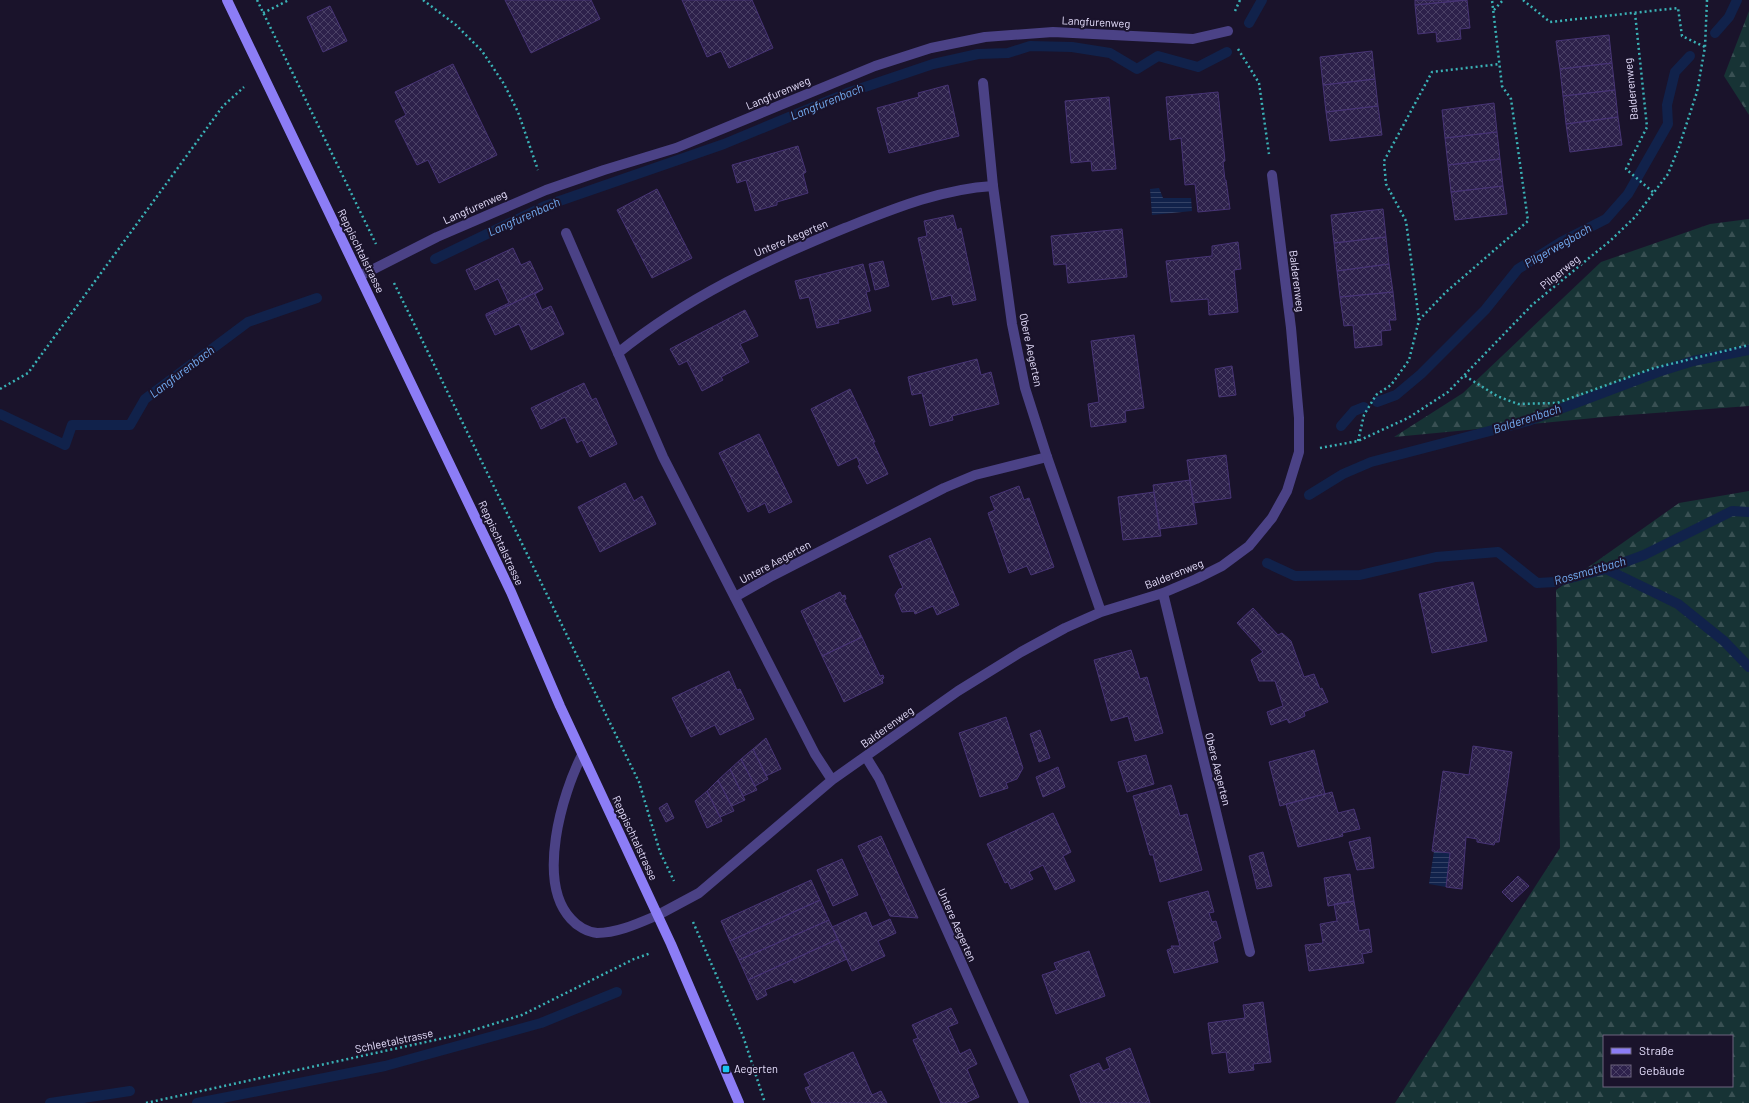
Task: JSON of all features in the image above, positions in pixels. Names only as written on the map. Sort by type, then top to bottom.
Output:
[{"type":"main road","name":"Reppischtalstrasse","points":[[227,0],[511,592],[582,755],[658,915],[739,1103]]},
{"type":"street","name":"Langfurenweg","points":[[360,276],[437,237],[546,190],[604,170],[676,148],[875,66],[931,48],[985,37],[1053,32],[1193,39],[1228,31]]},
{"type":"street","name":"Obere Aegerten","points":[[983,83],[992,186],[1013,331],[1025,388],[1047,457],[1101,612]]},
{"type":"street","name":"Balderenweg","points":[[582,755],[571,777],[563,803],[553,868],[555,889],[564,912],[578,926],[596,933],[617,930],[658,915],[699,893],[738,862],[832,780],[958,691],[996,667],[1065,628],[1101,612],[1163,593],[1222,566],[1249,546],[1272,518],[1287,491],[1299,452],[1299,418],[1291,328],[1272,175]]},
{"type":"street","name":"Untere Aegerten","points":[[618,353],[645,331],[718,285],[794,248],[902,205],[967,187],[992,186]]},
{"type":"street","name":"Untere Aegerten","points":[[566,233],[663,457],[815,754],[832,780]]},
{"type":"street","name":"Untere Aegerten","points":[[735,597],[772,576],[944,488],[975,475],[1047,457]]},
{"type":"street","name":"Obere Aegerten","points":[[1163,593],[1250,952]]},
{"type":"street","name":"Untere Aegerten","points":[[866,757],[879,778],[1024,1103]]},
{"type":"path","points":[[257,0],[639,782],[660,852],[743,1036],[765,1103]]},
{"type":"path","points":[[263,13],[289,0]]},
{"type":"path","points":[[423,0],[456,25],[482,51],[504,84],[518,112],[532,157],[546,190]]},
{"type":"path","points":[[1419,320],[1446,292],[1528,221],[1511,99],[1502,86],[1492,0]]},
{"type":"path","points":[[1493,10],[1503,0]]},
{"type":"path","points":[[1523,0],[1550,22],[1678,8],[1682,36],[1705,48]]},
{"type":"path","name":"Pilgerweg","points":[[1299,452],[1358,441],[1408,418],[1448,392],[1532,305],[1611,240],[1635,217],[1668,174],[1679,147],[1697,92],[1705,48],[1707,0]]},
{"type":"path","name":"Balderenweg","points":[[1635,13],[1647,126],[1626,169],[1654,193]]},
{"type":"path","points":[[1228,31],[1259,83],[1272,175]]},
{"type":"path","points":[[1358,441],[1364,415],[1376,395],[1378,392],[1391,385],[1409,360],[1419,320],[1406,221],[1386,184],[1384,161],[1432,72],[1500,64]]},
{"type":"path","points":[[0,389],[28,373],[223,106],[239,90]]},
{"type":"path","points":[[1465,376],[1497,396],[1518,404],[1557,403],[1654,368],[1749,345]]},
{"type":"path","name":"Schleetalstrasse","points":[[146,1103],[458,1035],[522,1015],[634,959]]},
{"type":"green space","points":[[1749,11],[1749,115],[1724,76]]},
{"type":"green space","points":[[1749,219],[1749,406],[1615,416],[1394,437],[1463,393],[1601,262],[1710,224]]},
{"type":"green space","points":[[1749,491],[1749,1103],[1395,1103],[1560,848],[1556,590],[1679,503]]},
{"type":"water","points":[[1159,188],[1163,198],[1191,198],[1192,211],[1152,215],[1150,189]]},
{"type":"water","points":[[1434,851],[1450,853],[1446,887],[1429,884]]},
{"type":"building","points":[[505,0],[591,0],[600,19],[531,53]]},
{"type":"building","points":[[682,0],[752,0],[773,48],[729,68],[721,51],[707,57]]},
{"type":"building","points":[[1415,0],[1467,0],[1415,5]]},
{"type":"building","points":[[1467,0],[1470,28],[1460,29],[1461,39],[1437,42],[1436,32],[1418,34],[1415,5]]},
{"type":"building","points":[[330,6],[347,41],[323,52],[307,17]]},
{"type":"building","points":[[1609,35],[1612,63],[1560,69],[1556,41]]},
{"type":"building","points":[[1372,51],[1375,79],[1323,85],[1320,57]]},
{"type":"building","points":[[1612,63],[1615,90],[1563,96],[1560,69]]},
{"type":"building","points":[[453,64],[497,155],[439,183],[428,160],[417,165],[395,121],[406,115],[395,92]]},
{"type":"building","points":[[1375,79],[1378,106],[1326,112],[1323,85]]},
{"type":"building","points":[[948,85],[959,136],[889,153],[877,108],[919,97],[918,93]]},
{"type":"building","points":[[1615,90],[1618,117],[1566,124],[1563,96]]},
{"type":"building","points":[[1218,92],[1225,161],[1223,162],[1230,209],[1198,212],[1195,184],[1185,185],[1181,138],[1170,140],[1166,97]]},
{"type":"building","points":[[1109,97],[1116,169],[1092,171],[1091,161],[1071,163],[1065,101]]},
{"type":"building","points":[[1494,103],[1497,132],[1445,138],[1442,110]]},
{"type":"building","points":[[1378,106],[1382,135],[1330,141],[1326,112]]},
{"type":"building","points":[[1618,117],[1622,145],[1570,152],[1566,124]]},
{"type":"building","points":[[1497,132],[1500,159],[1448,165],[1445,138]]},
{"type":"building","points":[[798,146],[806,172],[803,174],[808,193],[777,202],[777,205],[755,211],[746,180],[737,183],[732,165]]},
{"type":"building","points":[[1500,159],[1503,186],[1451,192],[1448,165]]},
{"type":"building","points":[[1503,186],[1507,214],[1455,220],[1451,192]]},
{"type":"building","points":[[657,189],[692,258],[652,278],[617,210]]},
{"type":"building","points":[[1383,209],[1386,237],[1334,243],[1331,215]]},
{"type":"building","points":[[953,215],[957,230],[961,228],[976,300],[953,305],[951,295],[932,300],[918,238],[927,236],[924,221]]},
{"type":"building","points":[[1122,229],[1127,277],[1068,283],[1066,264],[1054,265],[1051,236]]},
{"type":"building","points":[[1386,237],[1389,264],[1337,271],[1334,243]]},
{"type":"building","points":[[1238,242],[1241,269],[1234,270],[1238,312],[1209,315],[1208,299],[1171,302],[1166,261],[1212,256],[1212,246]]},
{"type":"building","points":[[513,248],[521,265],[530,261],[543,289],[486,316],[486,314],[509,303],[498,279],[475,290],[466,270]]},
{"type":"building","points":[[883,261],[889,286],[875,290],[869,264]]},
{"type":"building","points":[[863,264],[870,291],[866,292],[871,311],[838,320],[839,323],[817,328],[809,297],[800,299],[795,281]]},
{"type":"building","points":[[1389,264],[1393,292],[1340,297],[1337,271]]},
{"type":"building","points":[[543,289],[535,294],[542,310],[551,306],[564,334],[531,350],[519,324],[495,335],[486,316]]},
{"type":"building","points":[[1393,292],[1396,320],[1389,320],[1391,330],[1381,331],[1382,345],[1355,348],[1353,325],[1344,326],[1340,297]]},
{"type":"building","points":[[745,310],[758,336],[740,344],[749,362],[721,377],[723,380],[702,391],[687,361],[679,365],[670,349]]},
{"type":"building","points":[[1134,335],[1144,408],[1125,411],[1126,422],[1091,427],[1088,404],[1099,402],[1091,341]]},
{"type":"building","points":[[977,359],[981,375],[991,372],[999,404],[952,416],[953,420],[930,426],[922,393],[912,395],[908,377]]},
{"type":"building","points":[[1232,366],[1236,395],[1219,397],[1215,369]]},
{"type":"building","points":[[584,383],[592,400],[596,398],[617,444],[590,457],[582,440],[577,443],[565,417],[541,429],[531,408]]},
{"type":"building","points":[[850,389],[888,474],[867,484],[858,466],[860,465],[857,457],[838,466],[811,409]]},
{"type":"building","points":[[759,434],[792,502],[769,513],[765,503],[748,512],[719,453]]},
{"type":"building","points":[[1226,455],[1231,498],[1193,503],[1187,460]]},
{"type":"building","points":[[1190,480],[1197,524],[1159,529],[1153,485]]},
{"type":"building","points":[[625,483],[634,501],[642,496],[656,524],[600,552],[578,507]]},
{"type":"building","points":[[1019,486],[1024,500],[1029,498],[1054,567],[1031,575],[1027,566],[1009,573],[988,513],[995,510],[990,497]]},
{"type":"building","points":[[1154,492],[1161,536],[1123,540],[1118,497]]},
{"type":"building","points":[[930,538],[959,605],[937,615],[933,606],[915,614],[914,611],[902,612],[895,595],[899,589],[903,588],[889,556]]},
{"type":"building","points":[[1473,582],[1487,641],[1432,653],[1419,594]]},
{"type":"building","points":[[840,592],[842,596],[845,595],[846,599],[844,600],[862,637],[822,656],[801,611]]},
{"type":"building","points":[[1253,608],[1278,635],[1282,633],[1291,641],[1304,677],[1314,674],[1320,689],[1322,688],[1328,702],[1304,712],[1305,716],[1289,723],[1287,719],[1271,725],[1267,712],[1283,706],[1275,681],[1259,681],[1251,660],[1263,652],[1237,623]]},
{"type":"building","points":[[862,637],[880,676],[883,675],[883,683],[844,702],[822,656]]},
{"type":"building","points":[[1131,650],[1140,679],[1147,677],[1163,733],[1135,741],[1128,716],[1111,721],[1094,660]]},
{"type":"building","points":[[729,671],[737,690],[740,689],[754,719],[720,735],[715,725],[691,737],[672,698]]},
{"type":"building","points":[[1006,717],[1023,768],[1017,779],[1006,783],[1008,788],[980,797],[959,733]]},
{"type":"building","points":[[1040,730],[1050,758],[1039,762],[1030,734]]},
{"type":"building","points":[[766,738],[781,769],[766,776],[753,749]]},
{"type":"building","points":[[1473,746],[1512,752],[1499,842],[1495,842],[1494,845],[1477,842],[1477,839],[1466,837],[1462,889],[1446,887],[1450,853],[1432,851],[1443,771],[1469,775]]},
{"type":"building","points":[[753,749],[768,779],[755,786],[741,759]]},
{"type":"building","points":[[1314,750],[1325,794],[1280,806],[1269,762]]},
{"type":"building","points":[[1146,755],[1154,784],[1127,792],[1118,762]]},
{"type":"building","points":[[741,759],[757,790],[743,796],[730,769]]},
{"type":"building","points":[[1058,767],[1065,787],[1043,797],[1036,777]]},
{"type":"building","points":[[730,769],[745,800],[732,806],[718,780]]},
{"type":"building","points":[[718,780],[734,811],[720,817],[707,791]]},
{"type":"building","points":[[1171,785],[1180,816],[1187,814],[1202,870],[1160,882],[1153,855],[1150,855],[1133,796]]},
{"type":"building","points":[[707,791],[722,821],[707,828],[695,801]]},
{"type":"building","points":[[1332,792],[1338,813],[1354,809],[1360,829],[1342,833],[1343,836],[1298,847],[1286,804]]},
{"type":"building","points":[[667,803],[674,818],[666,822],[659,808]]},
{"type":"building","points":[[1053,813],[1071,852],[1063,856],[1075,881],[1055,890],[1043,865],[1029,872],[1033,879],[1011,889],[1008,882],[1005,883],[987,844]]},
{"type":"building","points":[[881,836],[918,918],[890,916],[858,846]]},
{"type":"building","points":[[1370,837],[1374,868],[1357,870],[1349,842]]},
{"type":"building","points":[[1263,852],[1272,886],[1257,889],[1249,856]]},
{"type":"building","points":[[842,859],[858,895],[833,906],[817,870]]},
{"type":"building","points":[[1350,874],[1354,901],[1328,906],[1324,878]]},
{"type":"building","points":[[1518,876],[1529,886],[1512,902],[1502,892]]},
{"type":"building","points":[[811,880],[820,900],[730,941],[721,921]]},
{"type":"building","points":[[1208,891],[1214,912],[1209,913],[1212,922],[1216,921],[1221,938],[1213,942],[1218,962],[1174,973],[1167,950],[1172,948],[1171,946],[1180,946],[1168,902]]},
{"type":"building","points":[[820,900],[829,920],[739,960],[730,941]]},
{"type":"building","points":[[1354,901],[1359,931],[1369,929],[1372,952],[1362,954],[1364,963],[1309,971],[1305,945],[1323,943],[1320,924],[1337,921],[1334,904]]},
{"type":"building","points":[[866,912],[872,927],[890,919],[896,933],[878,941],[885,956],[852,971],[832,927]]},
{"type":"building","points":[[829,920],[838,939],[748,980],[739,960]]},
{"type":"building","points":[[838,939],[847,959],[794,983],[792,979],[765,990],[767,995],[757,1000],[748,980]]},
{"type":"building","points":[[1089,951],[1105,996],[1056,1014],[1042,975],[1057,970],[1054,963]]},
{"type":"building","points":[[1263,1002],[1271,1062],[1253,1064],[1254,1070],[1229,1073],[1226,1052],[1212,1054],[1208,1023],[1245,1018],[1243,1005]]},
{"type":"building","points":[[951,1008],[958,1023],[948,1027],[960,1054],[970,1049],[977,1064],[967,1069],[979,1097],[965,1103],[941,1103],[913,1040],[918,1038],[912,1025]]},
{"type":"building","points":[[1130,1048],[1150,1103],[1081,1103],[1070,1075],[1099,1063],[1103,1071],[1110,1068],[1106,1058]]},
{"type":"building","points":[[853,1052],[872,1095],[881,1091],[887,1103],[812,1103],[805,1088],[810,1086],[804,1074]]},
{"type":"waterway","name":"Langfurenbach","points":[[1249,23],[1262,0]]},
{"type":"waterway","points":[[1715,33],[1729,17],[1737,0]]},
{"type":"waterway","name":"Langfurenbach","points":[[435,259],[545,206],[724,144],[847,93],[933,64],[978,54],[1008,53],[1030,46],[1072,47],[1110,53],[1137,69],[1158,56],[1198,67],[1227,52]]},
{"type":"waterway","name":"Pilgerwegbach","points":[[1377,402],[1396,395],[1421,374],[1485,310],[1518,269],[1561,242],[1606,219],[1628,194],[1668,124],[1667,105],[1675,72],[1690,56]]},
{"type":"waterway","name":"Langfurenbach","points":[[0,414],[65,445],[72,425],[130,425],[145,399],[248,322],[317,298]]},
{"type":"waterway","name":"Balderenbach","points":[[1309,495],[1343,474],[1371,462],[1528,421],[1658,372],[1693,361],[1749,350]]},
{"type":"waterway","name":"Pilgerwegbach","points":[[1341,426],[1354,411],[1364,407]]},
{"type":"waterway","name":"Rossmattbach","points":[[1267,563],[1295,576],[1360,575],[1436,557],[1498,552],[1537,583],[1555,582],[1606,569],[1644,555],[1732,511],[1749,512]]},
{"type":"waterway","points":[[1606,569],[1678,604],[1724,641],[1749,667]]},
{"type":"waterway","points":[[197,1103],[385,1066],[541,1023],[617,992]]},
{"type":"waterway","points":[[50,1103],[130,1091]]},
{"type":"place","name":"Aegerten","points":[[726,1069]]}]
